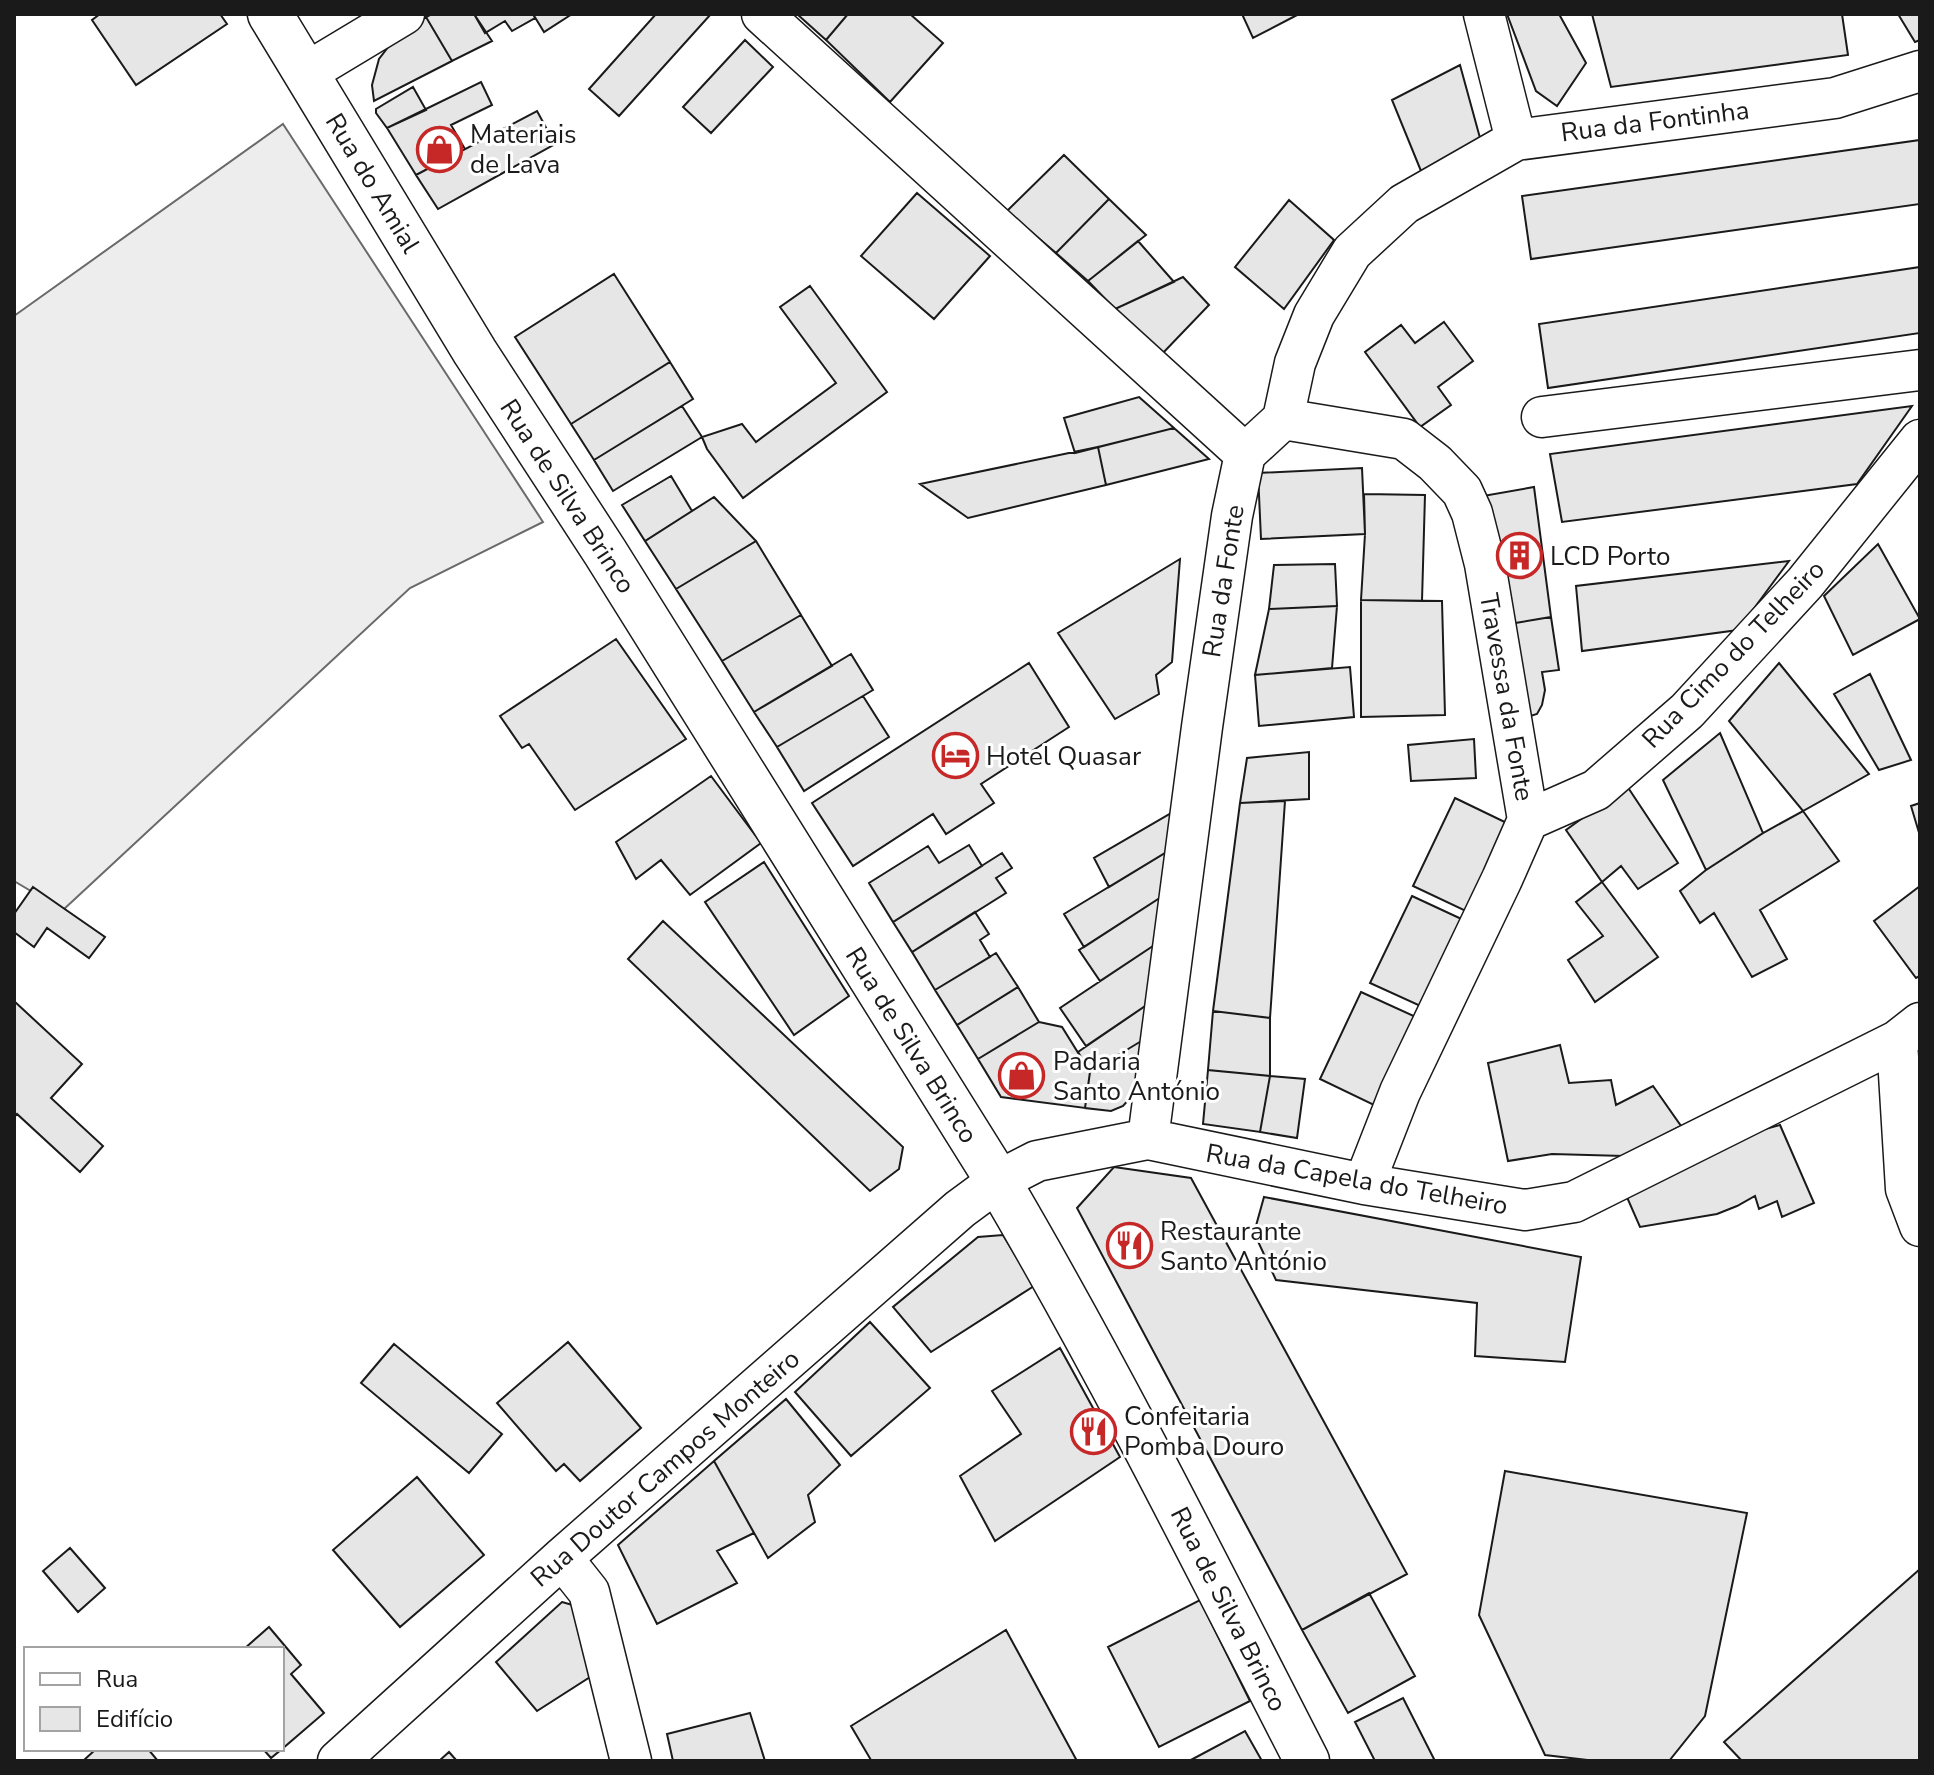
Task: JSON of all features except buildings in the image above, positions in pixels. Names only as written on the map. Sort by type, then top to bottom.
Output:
[{"type":"main road","name":"Rua do Amial","points":[[270,14],[475,352]]},
{"type":"main road","name":"Rua de Silva Brinco","points":[[475,352],[605,552],[998,1181],[1103,1366],[1307,1761]]},
{"type":"street","points":[[306,73],[404,14]]},
{"type":"street","points":[[762,14],[1245,454],[1283,419],[1295,363],[1314,315],[1352,252],[1404,204],[1516,140],[1484,14]]},
{"type":"street","name":"Rua da Fontinha","points":[[1516,140],[1835,98],[1920,71]]},
{"type":"street","points":[[1542,417],[1920,370]]},
{"type":"street","name":"Travessa da Fonte","points":[[1283,419],[1404,439],[1435,463],[1462,491],[1472,513],[1485,564],[1528,820]]},
{"type":"street","name":"Rua Cimo do Telheiro","points":[[1528,820],[1596,790],[1687,711],[1805,583],[1920,440]]},
{"type":"street","name":"Rua da Fonte","points":[[1148,1139],[1204,712],[1232,516],[1245,454]]},
{"type":"street","points":[[1364,1184],[1400,1092],[1528,820]]},
{"type":"street","points":[[1909,1032],[1906,1189],[1920,1226]]},
{"type":"street","name":"Rua da Capela do Telheiro","points":[[998,1181],[1037,1161],[1148,1139],[1364,1184],[1525,1210],[1574,1202],[1909,1032]]},
{"type":"street","name":"Rua Doutor Campos Monteiro","points":[[338,1761],[562,1558],[960,1209],[998,1181]]},
{"type":"street","points":[[562,1558],[589,1592],[631,1761]]},
{"type":"shaded area","points":[[283,124],[543,522],[410,588],[63,910],[14,881],[14,316]]},
{"type":"place","name":"Materiais de Lava","points":[[439,149]]},
{"type":"place","name":"LCD Porto","points":[[1519,556]]},
{"type":"place","name":"Hotel Quasar","points":[[955,756]]},
{"type":"place","name":"Padaria Santo António","points":[[1022,1076]]},
{"type":"place","name":"Restaurante Santo António","points":[[1129,1246]]},
{"type":"place","name":"Confeitaria Pomba Douro","points":[[1093,1431]]}]
